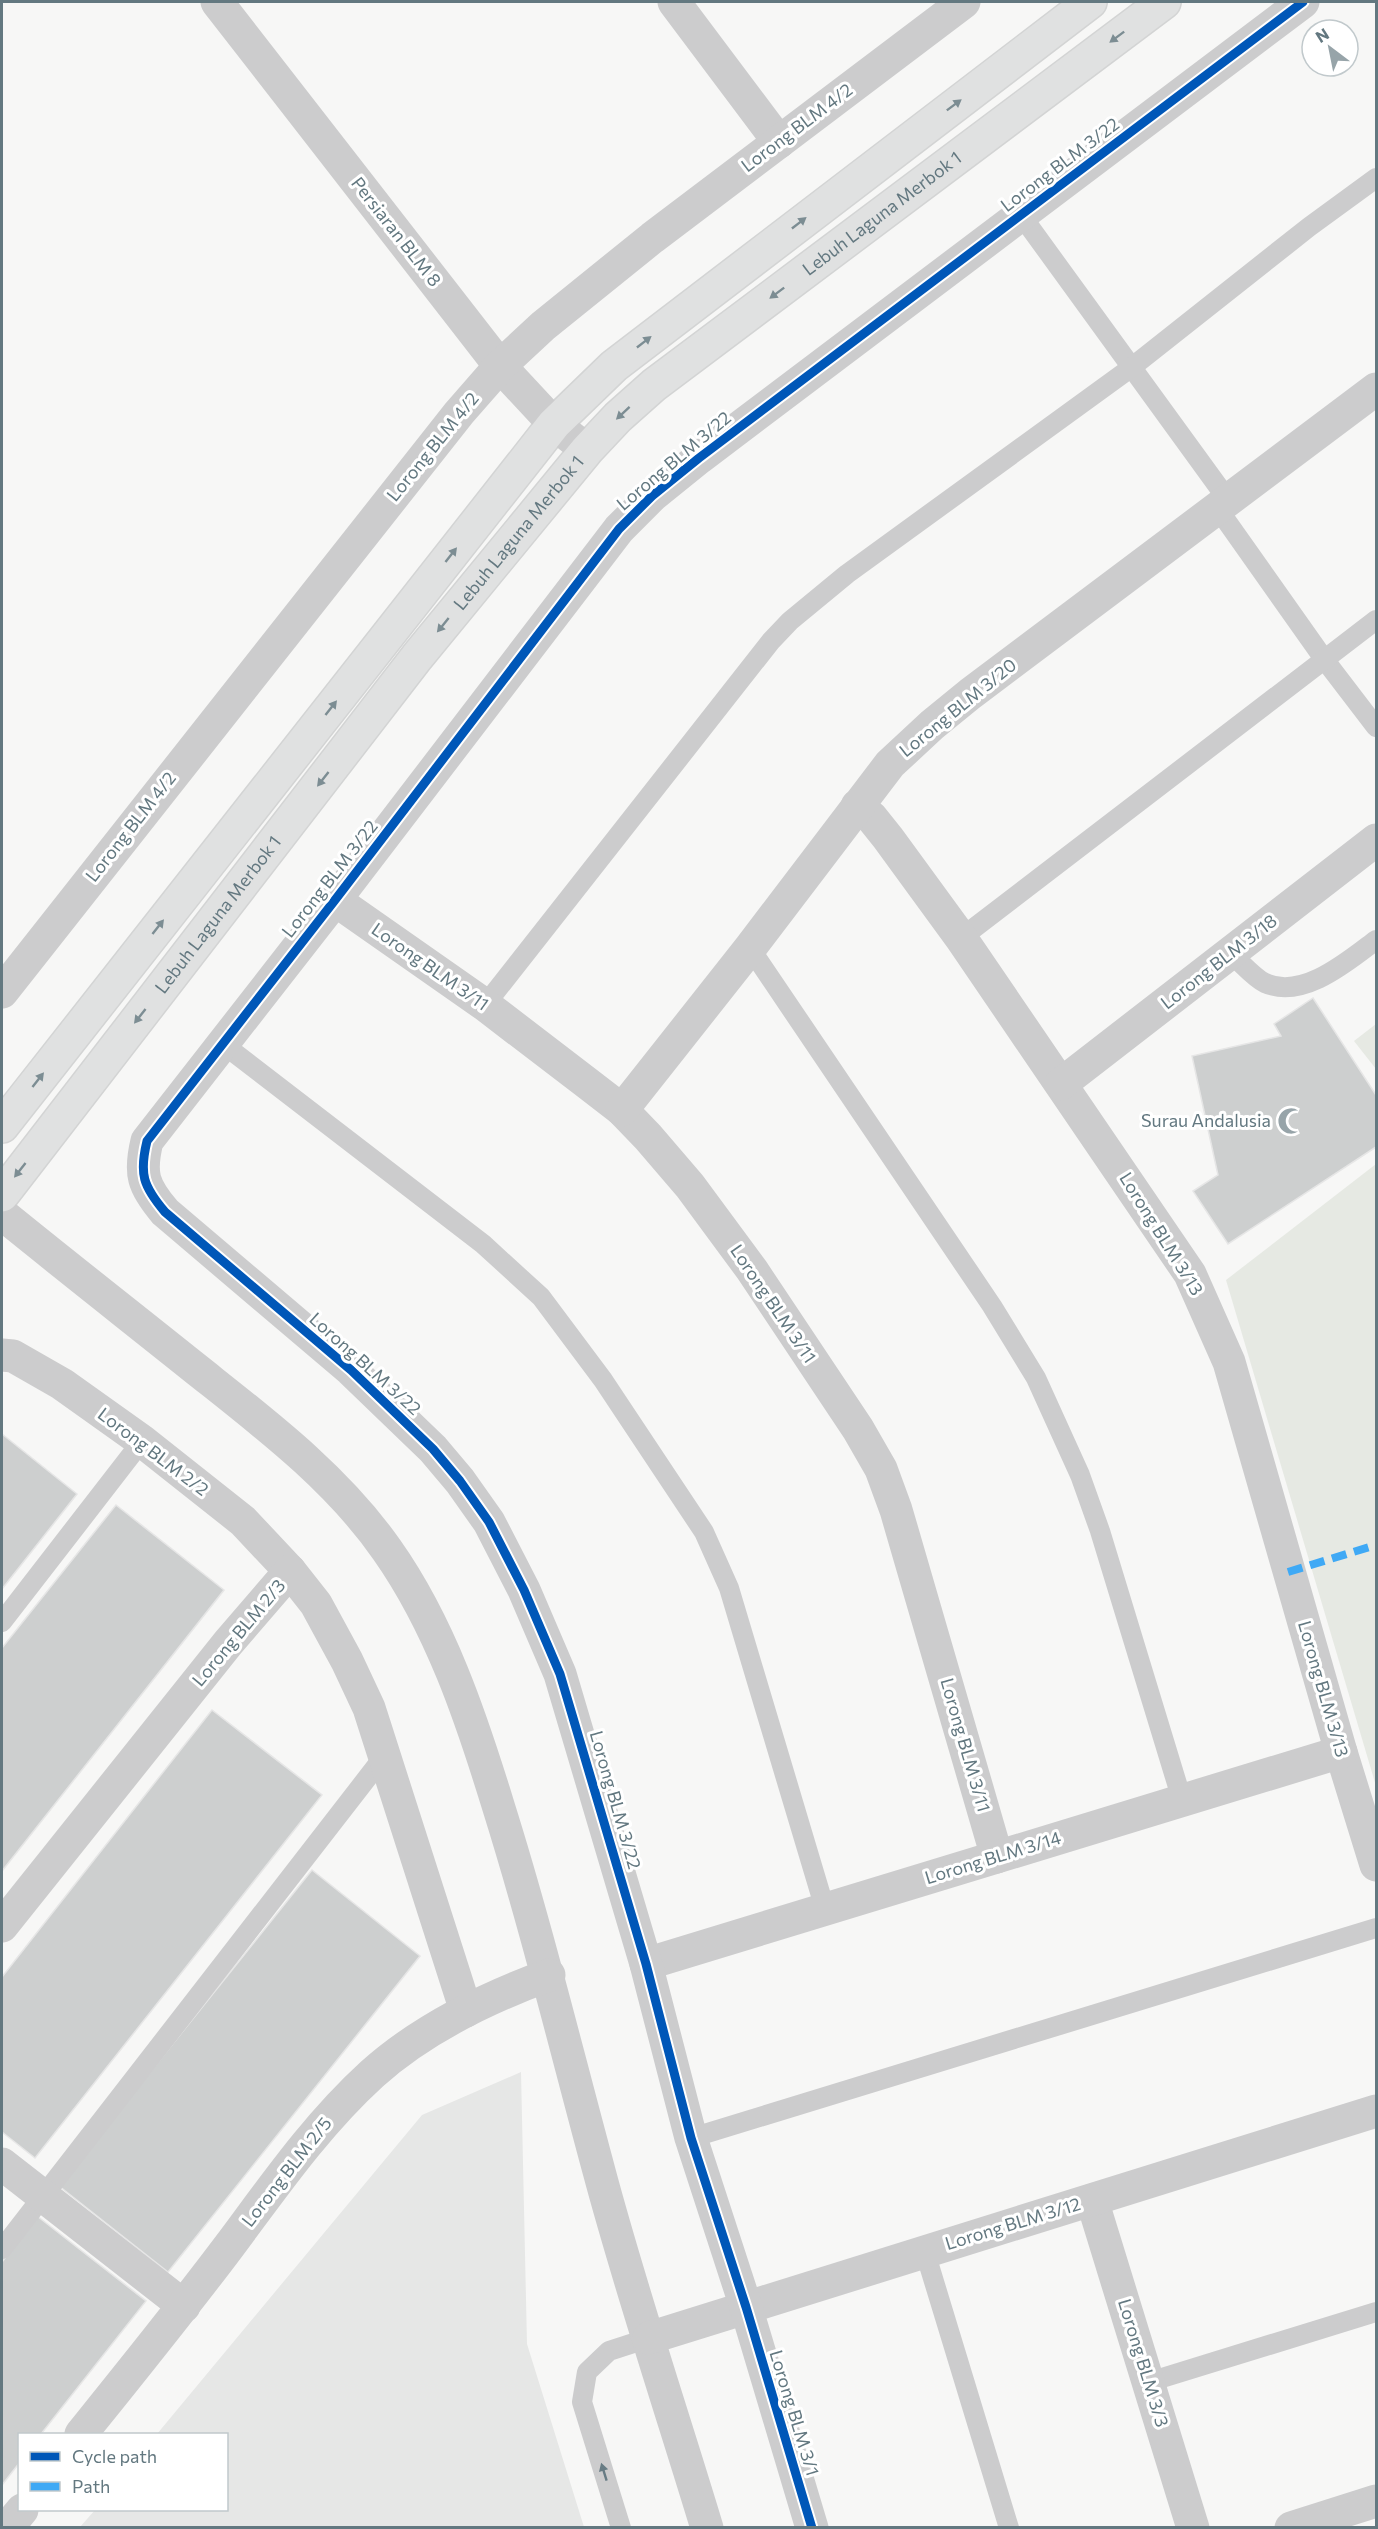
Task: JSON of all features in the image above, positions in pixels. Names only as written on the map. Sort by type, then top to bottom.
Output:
[{"type":"street","name":"Persiaran BLM 8","points":[[218,2],[500,366],[554,424],[587,450]]},
{"type":"street","points":[[674,2],[779,142]]},
{"type":"street","name":"Lorong BLM 4/2","points":[[2,992],[459,413],[500,366],[543,326],[652,238],[964,2]]},
{"type":"street","name":"Lebuh Laguna Merbok 1","points":[[2,1126],[554,424],[614,366],[1090,2]]},
{"type":"street","name":"Lebuh Laguna Merbok 1","points":[[2,1195],[417,657],[587,450],[618,417],[654,385],[1164,2]]},
{"type":"street","name":"Lorong BLM 3/22","points":[[691,2138],[646,1964],[560,1674],[524,1590],[489,1522],[460,1481],[433,1449],[360,1378],[165,1212],[150,1194],[144,1179],[142,1163],[147,1141],[335,900],[592,562],[619,529],[644,504],[699,458],[1303,2]]},
{"type":"street","name":"Lorong BLM 3/20","points":[[622,1110],[750,948],[890,764],[970,694],[1377,389]]},
{"type":"street","name":"Lorong BLM 3/13","points":[[857,806],[872,818],[888,837],[961,938],[1160,1226],[1190,1274],[1208,1310],[1229,1362],[1341,1752],[1377,1865]]},
{"type":"street","name":"Lorong BLM 3/18","points":[[1061,1084],[1377,840]]},
{"type":"street","name":"Lorong BLM 3/11","points":[[335,900],[484,1005],[622,1110],[690,1186],[752,1270],[858,1429],[881,1469],[896,1510],[997,1857]]},
{"type":"street","points":[[2,1215],[279,1435],[352,1506],[387,1550],[420,1606],[453,1675],[484,1760],[549,1975],[600,2175],[707,2528]]},
{"type":"street","name":"Lorong BLM 2/2","points":[[2,1355],[13,1356],[62,1384],[142,1441],[243,1521],[290,1571]]},
{"type":"street","name":"Lorong BLM 2/3","points":[[2,1926],[221,1653],[290,1571],[316,1604],[369,1708],[466,2011]]},
{"type":"street","name":"Lorong BLM 3/14","points":[[646,1964],[1341,1752]]},
{"type":"street","name":"Lorong BLM 2/5","points":[[82,2433],[184,2306],[313,2135],[373,2073],[422,2036],[466,2011],[507,1991],[549,1975]]},
{"type":"street","name":"Lorong BLM 3/12","points":[[649,2338],[1377,2111]]},
{"type":"street","name":"Lorong BLM 3/1","points":[[691,2138],[746,2307],[812,2528]]},
{"type":"street","points":[[2,2164],[184,2306]]},
{"type":"street","name":"Lorong BLM 3/3","points":[[1092,2199],[1193,2528]]},
{"type":"street","points":[[1291,2528],[1377,2501]]},
{"type":"street","points":[[7,2528],[21,2511]]},
{"type":"lane","points":[[484,1005],[771,641],[790,621],[847,574],[1132,367],[1309,227],[1377,178]]},
{"type":"lane","points":[[1022,215],[1132,367],[1324,659],[1377,727]]},
{"type":"lane","points":[[961,938],[1377,620]]},
{"type":"lane","points":[[1230,953],[1265,983],[1289,989],[1332,972],[1377,940]]},
{"type":"lane","points":[[750,948],[992,1306],[1036,1378],[1080,1475],[1092,1509],[1182,1800]]},
{"type":"lane","points":[[222,1044],[483,1244],[541,1297],[603,1380],[704,1532],[729,1588],[825,1909]]},
{"type":"lane","points":[[2,1622],[142,1441]]},
{"type":"lane","points":[[2,2249],[385,1755]]},
{"type":"lane","points":[[691,2138],[1377,1928]]},
{"type":"lane","points":[[925,2252],[1009,2528]]},
{"type":"lane","points":[[1149,2382],[1377,2312]]},
{"type":"lane","points":[[621,2528],[582,2402],[587,2372],[609,2352],[649,2338]]},
{"type":"shaded area","points":[[1376,1024],[1376,1069],[1354,1041]]},
{"type":"shaded area","points":[[1376,1164],[1376,1786],[1226,1280]]},
{"type":"shaded area","points":[[521,2072],[527,2344],[584,2527],[80,2527],[94,2511],[228,2511],[228,2433],[158,2433],[422,2115]]},
{"type":"building","name":"Surau Andalusia","points":[[1313,998],[1376,1095],[1376,1147],[1228,1244],[1193,1191],[1218,1175],[1192,1056],[1281,1036],[1274,1024]]},
{"type":"building","points":[[2,1434],[77,1494],[2,1589]]},
{"type":"building","points":[[116,1505],[224,1590],[2,1871],[2,1648]]},
{"type":"building","points":[[212,1710],[322,1795],[35,2158],[2,2132],[2,1977]]},
{"type":"building","points":[[312,1870],[420,1956],[168,2272],[59,2186]]},
{"type":"building","points":[[37,2216],[146,2301],[42,2433],[18,2433],[18,2465],[2,2485],[2,2262]]},
{"type":"marked path","points":[[1288,1572],[1376,1545]]},
{"type":"cycle path","points":[[812,2528],[746,2307],[691,2138],[646,1964],[560,1674],[524,1590],[489,1522],[460,1481],[433,1449],[351,1370],[165,1212],[152,1195],[145,1179],[143,1162],[147,1141],[619,529],[652,496],[699,458],[1303,2]]},
{"type":"place","name":"Surau Andalusia","points":[[1291,1121]]}]
